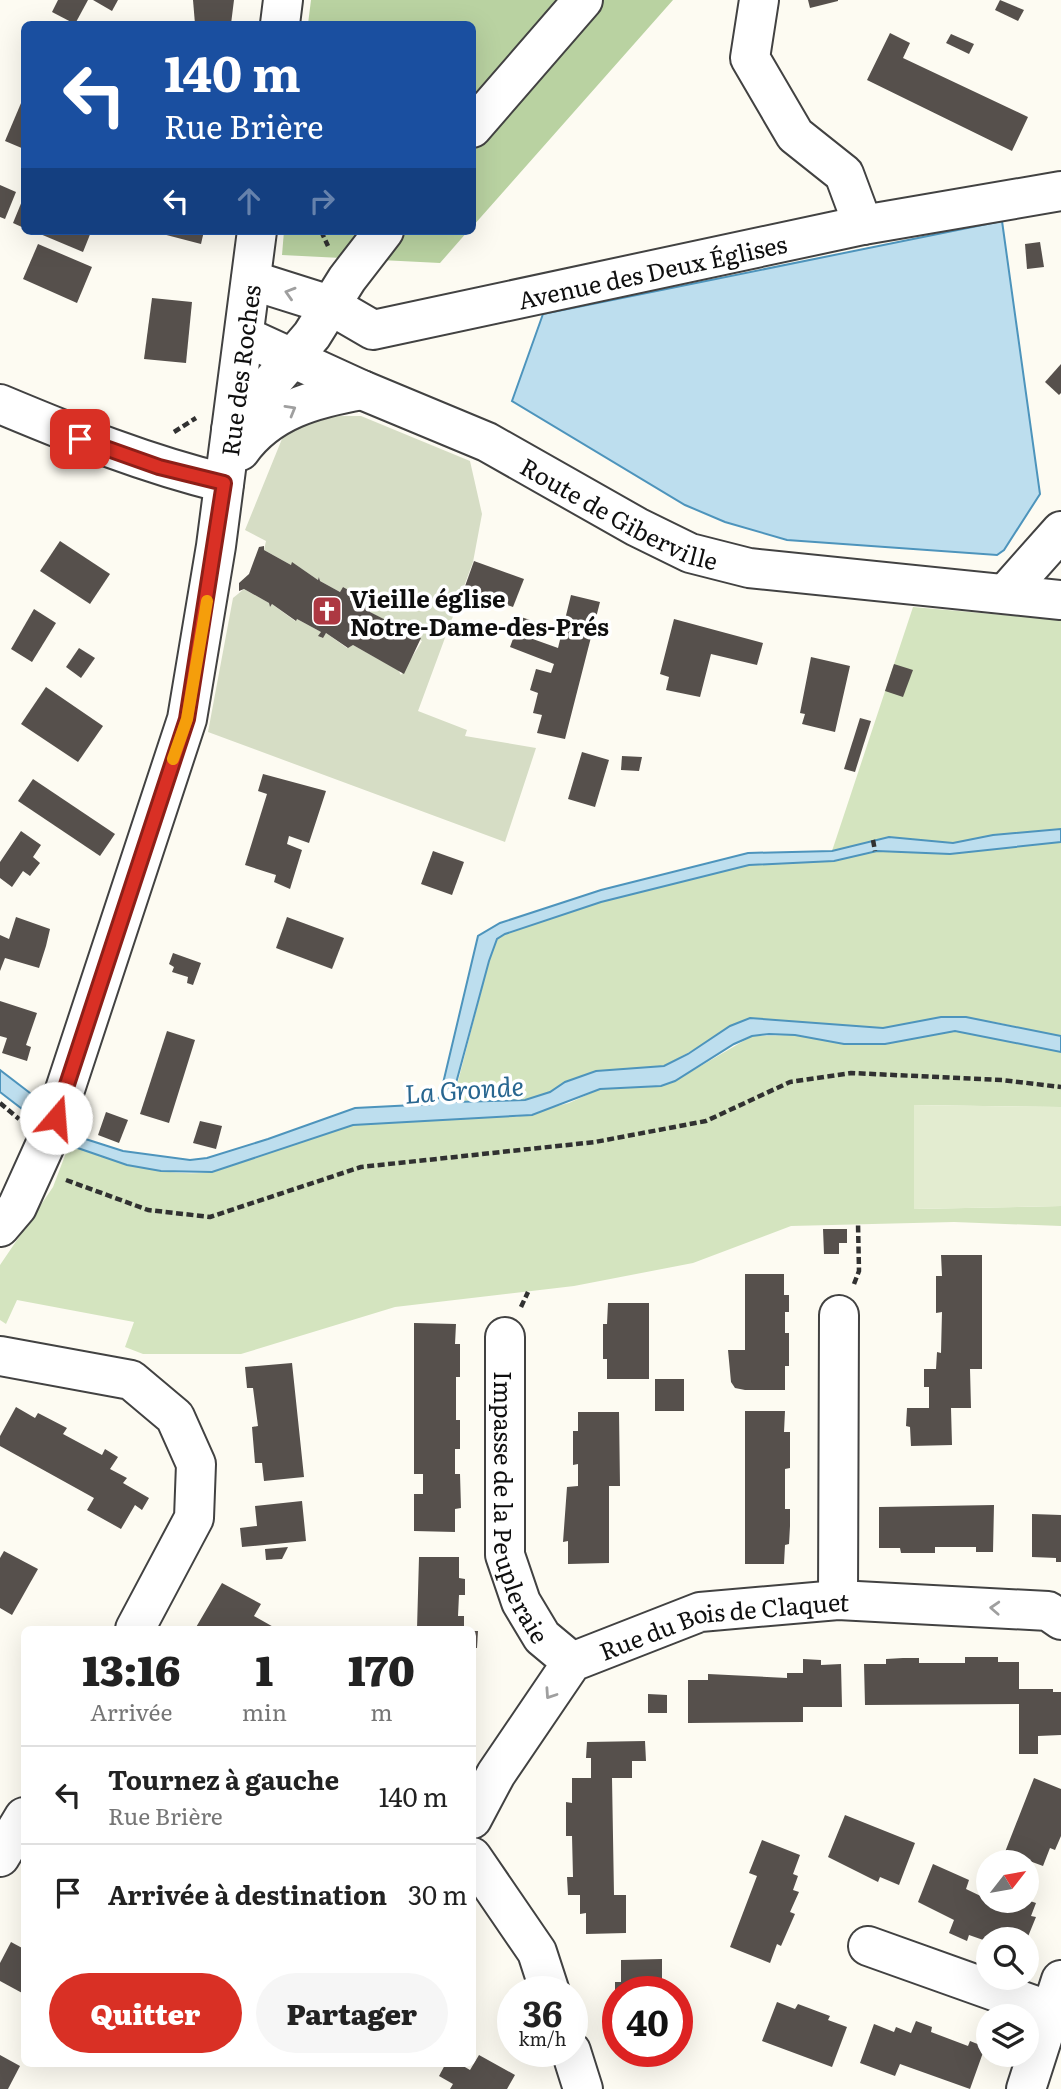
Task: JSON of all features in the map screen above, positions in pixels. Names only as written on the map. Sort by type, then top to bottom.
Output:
[{"type":"street","points":[[280,21],[283,0]]},
{"type":"street","points":[[476,123],[583,0]]},
{"type":"street","points":[[759,0],[750,58],[795,135],[844,174],[863,225]]},
{"type":"street","name":"Avenue des Deux Églises","points":[[251,280],[330,305],[373,330],[863,225],[1061,191]]},
{"type":"street","name":"Rue des Roches","points":[[0,1227],[17,1208],[51,1131],[187,719],[225,478],[257,235]]},
{"type":"street","points":[[231,430],[312,335],[330,305],[381,235]]},
{"type":"street","name":"Route de Giberville","points":[[244,336],[362,390],[488,442],[637,527],[690,553],[749,568],[1061,600]]},
{"type":"street","points":[[0,404],[80,439],[159,467],[225,478],[249,439],[265,424],[300,404],[362,390]]},
{"type":"street","points":[[1006,593],[1061,531]]},
{"type":"street","points":[[838,1600],[839,1315]]},
{"type":"street","name":"Impasse de la Peupleraie","points":[[505,1337],[505,1555],[521,1602],[542,1637],[572,1662]]},
{"type":"street","points":[[0,1356],[131,1380],[175,1417],[196,1464],[194,1518],[137,1626]]},
{"type":"street","name":"Rue du Bois de Claquet","points":[[476,1812],[496,1774],[572,1662],[700,1612],[838,1600],[1048,1611],[1061,1620]]},
{"type":"street","points":[[0,1857],[21,1822]]},
{"type":"street","points":[[476,1863],[537,1952],[545,1976]]},
{"type":"street","points":[[868,1946],[1056,1996],[1026,2089]]},
{"type":"street","points":[[575,2067],[583,2089]]},
{"type":"path","points":[[170,434],[213,406],[237,384]]},
{"type":"path","points":[[873,840],[875,851]]},
{"type":"path","points":[[51,1131],[62,1152],[54,1176],[148,1210],[210,1217],[361,1167],[595,1142],[706,1121],[790,1082],[851,1073],[1002,1080],[1061,1087]]},
{"type":"path","points":[[839,1315],[859,1271],[858,1223]]},
{"type":"green space","points":[[311,0],[673,0],[476,223],[476,21],[308,21]]},
{"type":"green space","points":[[284,235],[464,235],[440,263],[282,255]]},
{"type":"green space","points":[[317,416],[361,416],[470,461],[482,514],[473,562],[418,711],[467,730],[465,736],[536,748],[505,842],[208,732],[233,598],[244,589],[269,603],[270,607],[272,604],[295,621],[297,619],[321,632],[319,636],[322,638],[326,633],[347,648],[353,645],[398,670],[401,675],[422,641],[370,612],[368,605],[364,607],[350,600],[352,592],[343,587],[340,592],[320,581],[320,577],[318,580],[293,563],[291,565],[264,550],[266,541],[245,530],[286,429]]},
{"type":"green space","points":[[913,607],[1061,620],[1061,829],[993,835],[953,843],[889,837],[832,851]]},
{"type":"green space","points":[[1061,842],[1061,1036],[995,1022],[941,1017],[883,1028],[751,1018],[664,1066],[596,1071],[525,1100],[453,1101],[489,961],[497,939],[505,934],[601,902],[749,865],[834,861],[876,851],[950,854]]},
{"type":"green space","points":[[955,1031],[1061,1052],[1061,1107],[915,1105],[914,1209],[1061,1206],[1061,1226],[954,1222],[791,1226],[693,1263],[574,1286],[395,1307],[241,1354],[143,1354],[125,1347],[134,1322],[17,1300],[6,1324],[0,1320],[0,1265],[53,1187],[69,1145],[121,1162],[157,1170],[175,1173],[212,1172],[353,1125],[508,1114],[516,1117],[569,1103],[600,1089],[675,1081],[752,1036],[795,1035],[844,1044],[885,1044]]},
{"type":"green space","points":[[914,1105],[1061,1107],[1061,1206],[914,1209]]},
{"type":"water","points":[[1002,221],[1040,494],[1004,550],[997,555],[787,540],[725,522],[685,505],[512,401],[543,314]]},
{"type":"water","points":[[1061,829],[1061,842],[950,854],[877,851],[834,861],[749,865],[601,902],[505,934],[497,939],[489,961],[452,1098],[455,1102],[525,1100],[596,1071],[664,1066],[688,1054],[730,1026],[750,1018],[883,1028],[941,1017],[966,1017],[1061,1036],[1061,1052],[955,1031],[885,1044],[844,1044],[795,1035],[752,1036],[734,1044],[675,1081],[661,1086],[600,1089],[532,1115],[353,1125],[212,1172],[161,1171],[127,1165],[69,1145],[0,1092],[0,1070],[30,1093],[73,1135],[123,1151],[190,1160],[207,1158],[268,1139],[355,1108],[434,1104],[440,1096],[478,936],[500,923],[601,890],[748,853],[832,851],[889,837],[953,843],[993,835]]},
{"type":"building","points":[[58,0],[88,0],[77,21],[69,21],[52,12]]},
{"type":"building","points":[[93,0],[118,0],[112,11]]},
{"type":"building","points":[[193,0],[234,0],[231,21],[195,21]]},
{"type":"building","points":[[808,0],[838,0],[838,1],[810,8]]},
{"type":"building","points":[[1000,0],[1024,10],[1018,21],[995,10]]},
{"type":"building","points":[[890,33],[910,43],[903,58],[1028,117],[1012,151],[867,80]]},
{"type":"building","points":[[951,34],[974,44],[969,54],[946,43]]},
{"type":"building","points":[[21,103],[21,148],[5,141]]},
{"type":"building","points":[[0,185],[16,192],[5,219],[0,217]]},
{"type":"building","points":[[21,203],[21,227],[13,223]]},
{"type":"building","points":[[43,235],[90,235],[83,252]]},
{"type":"building","points":[[166,235],[203,235],[201,244]]},
{"type":"building","points":[[1040,242],[1044,267],[1027,269],[1025,244]]},
{"type":"building","points":[[38,244],[92,267],[77,303],[23,279]]},
{"type":"building","points":[[152,298],[192,302],[186,363],[144,359]]},
{"type":"building","points":[[1061,364],[1061,393],[1059,395],[1045,382]]},
{"type":"building","points":[[60,541],[110,574],[90,604],[40,571]]},
{"type":"building","name":"Vieille église Notre-Dame-des-Prés","points":[[264,546],[264,550],[291,565],[292,562],[340,592],[343,587],[352,592],[350,600],[364,607],[367,605],[370,612],[421,638],[404,674],[353,645],[348,648],[326,633],[323,638],[318,636],[321,632],[297,619],[296,621],[272,604],[270,607],[269,603],[244,589],[239,591],[239,583],[249,574],[259,547]]},
{"type":"building","points":[[474,561],[524,579],[513,607],[464,589]]},
{"type":"building","points":[[571,595],[600,602],[565,739],[537,733],[542,715],[533,713],[538,693],[530,690],[536,669],[551,673],[554,664],[510,647],[521,617],[536,622],[530,638],[558,648]]},
{"type":"building","points":[[34,609],[56,623],[32,662],[11,649]]},
{"type":"building","points":[[674,619],[763,643],[757,665],[711,654],[700,697],[666,690],[669,677],[660,674]]},
{"type":"building","points":[[79,648],[95,658],[81,678],[66,667]]},
{"type":"building","points":[[811,657],[850,666],[835,732],[802,724],[805,714],[800,713]]},
{"type":"building","points":[[894,664],[913,670],[903,697],[885,691]]},
{"type":"building","points":[[46,687],[103,726],[78,762],[21,724]]},
{"type":"building","points":[[860,718],[871,721],[855,772],[844,769]]},
{"type":"building","points":[[582,752],[609,760],[595,807],[568,799]]},
{"type":"building","points":[[622,756],[642,757],[639,771],[621,770]]},
{"type":"building","points":[[263,774],[326,791],[309,843],[289,836],[287,844],[302,850],[290,889],[274,882],[276,875],[245,865],[267,794],[258,791]]},
{"type":"building","points":[[33,779],[115,834],[100,856],[18,801]]},
{"type":"building","points":[[21,831],[41,845],[33,857],[40,863],[30,876],[23,871],[12,887],[0,878],[0,862]]},
{"type":"building","points":[[433,851],[464,862],[452,895],[421,884]]},
{"type":"building","points":[[16,917],[50,929],[46,946],[39,968],[5,958],[0,971],[0,935],[9,939]]},
{"type":"building","points":[[287,917],[344,938],[332,969],[276,948]]},
{"type":"building","points":[[173,953],[201,963],[193,985],[187,983],[188,977],[172,972],[174,967],[169,964]]},
{"type":"building","points":[[0,1001],[37,1013],[26,1045],[31,1047],[27,1061],[2,1053],[7,1038],[0,1036]]},
{"type":"building","points":[[167,1031],[195,1040],[169,1123],[140,1114]]},
{"type":"building","points":[[106,1112],[128,1120],[119,1143],[98,1135]]},
{"type":"building","points":[[200,1121],[222,1126],[216,1149],[193,1143]]},
{"type":"building","points":[[823,1229],[847,1229],[847,1243],[839,1243],[839,1254],[824,1254]]},
{"type":"building","points":[[941,1255],[982,1255],[982,1369],[970,1369],[971,1408],[951,1408],[952,1445],[911,1446],[910,1427],[906,1426],[907,1408],[929,1408],[929,1387],[924,1387],[924,1369],[936,1369],[937,1352],[941,1353],[942,1312],[936,1313],[936,1276],[942,1276]]},
{"type":"building","points":[[745,1274],[784,1274],[784,1295],[789,1295],[789,1312],[785,1312],[785,1333],[789,1333],[789,1366],[785,1366],[785,1390],[745,1390],[735,1388],[731,1382],[728,1350],[745,1350]]},
{"type":"building","points":[[608,1303],[649,1303],[649,1379],[607,1379],[607,1359],[603,1359],[603,1324],[607,1324]]},
{"type":"building","points":[[414,1323],[456,1324],[455,1344],[460,1344],[460,1377],[456,1377],[456,1420],[460,1420],[460,1449],[455,1449],[455,1474],[460,1474],[461,1508],[455,1509],[455,1532],[414,1531],[414,1494],[423,1494],[423,1474],[414,1474]]},
{"type":"building","points":[[292,1363],[304,1477],[264,1481],[262,1463],[255,1463],[252,1427],[258,1426],[253,1388],[247,1388],[245,1367]]},
{"type":"building","points":[[655,1379],[684,1379],[684,1411],[655,1411]]},
{"type":"building","points":[[16,1407],[35,1418],[38,1413],[67,1428],[63,1434],[102,1455],[105,1449],[118,1457],[110,1469],[127,1478],[123,1483],[149,1498],[142,1510],[135,1505],[121,1529],[87,1510],[94,1498],[0,1446],[0,1436]]},
{"type":"building","points":[[745,1411],[785,1411],[784,1432],[790,1432],[790,1468],[785,1469],[785,1509],[790,1509],[790,1526],[784,1564],[745,1564]]},
{"type":"building","points":[[578,1412],[619,1412],[620,1486],[609,1486],[609,1563],[568,1564],[568,1541],[563,1542],[567,1487],[578,1486],[578,1464],[573,1465],[573,1431],[578,1431]]},
{"type":"building","points":[[302,1501],[306,1541],[242,1547],[240,1528],[257,1526],[255,1506]]},
{"type":"building","points":[[994,1505],[993,1552],[976,1552],[976,1547],[935,1547],[935,1553],[901,1553],[900,1548],[879,1548],[879,1507]]},
{"type":"building","points":[[1032,1514],[1061,1515],[1061,1562],[1056,1562],[1056,1558],[1032,1557]]},
{"type":"building","points":[[288,1547],[282,1559],[266,1560],[265,1549]]},
{"type":"building","points":[[4,1551],[38,1569],[12,1615],[0,1608],[0,1558]]},
{"type":"building","points":[[419,1557],[459,1557],[459,1578],[465,1579],[465,1595],[459,1595],[458,1616],[464,1616],[464,1626],[417,1626]]},
{"type":"building","points":[[222,1583],[261,1604],[254,1616],[272,1626],[197,1626]]},
{"type":"building","points":[[965,1657],[998,1657],[998,1662],[1019,1662],[1019,1689],[1053,1689],[1053,1692],[1061,1692],[1061,1735],[1038,1736],[1038,1754],[1019,1754],[1019,1704],[865,1705],[864,1664],[886,1664],[886,1659],[903,1658],[919,1658],[919,1663],[965,1663]]},
{"type":"building","points":[[803,1659],[821,1660],[821,1665],[841,1664],[842,1707],[803,1707],[803,1722],[688,1723],[688,1680],[708,1680],[708,1674],[787,1678],[787,1673],[803,1673]]},
{"type":"building","points":[[648,1694],[667,1695],[667,1713],[648,1713]]},
{"type":"building","points":[[645,1741],[646,1761],[632,1761],[632,1778],[612,1778],[614,1895],[626,1895],[626,1933],[586,1934],[586,1913],[580,1914],[580,1895],[568,1895],[567,1877],[573,1877],[572,1836],[566,1836],[566,1802],[572,1803],[572,1778],[591,1778],[591,1758],[586,1758],[587,1742]]},
{"type":"building","points":[[1034,1778],[1061,1789],[1061,1836],[1055,1850],[1050,1848],[1043,1866],[1040,1865],[1040,1850],[1006,1850]]},
{"type":"building","points":[[845,1815],[915,1843],[899,1885],[880,1877],[878,1882],[828,1857]]},
{"type":"building","points":[[762,1840],[800,1855],[793,1874],[798,1876],[793,1890],[799,1892],[790,1912],[795,1914],[781,1946],[777,1944],[770,1963],[730,1947],[757,1876],[749,1873]]},
{"type":"building","points":[[933,1864],[969,1880],[966,1889],[976,1894],[976,1913],[1032,1913],[1031,1916],[1036,1917],[1032,1927],[976,1927],[976,1937],[969,1935],[967,1941],[949,1933],[954,1920],[918,1902]]},
{"type":"building","points":[[11,1942],[21,1947],[21,1992],[0,1981],[0,1963]]},
{"type":"building","points":[[662,1959],[662,1976],[621,1976],[621,1960]]},
{"type":"building","points":[[777,2002],[795,2009],[798,2004],[830,2016],[828,2020],[847,2027],[832,2067],[762,2041]]},
{"type":"building","points":[[916,2021],[932,2027],[931,2032],[968,2046],[970,2041],[976,2043],[978,2067],[970,2089],[900,2064],[895,2076],[860,2063],[874,2024],[894,2032],[896,2027],[911,2033]]},
{"type":"building","points":[[0,2055],[20,2066],[8,2089],[0,2089]]},
{"type":"building","points":[[479,2055],[515,2075],[507,2089],[450,2089],[453,2084],[439,2076],[444,2067],[465,2067],[470,2070],[476,2067]]},
{"type":"slow traffic","points":[[173,759],[187,719],[207,601]]},
{"type":"place","name":"Vieille église Notre-Dame-des-Prés","points":[[327,611]]},
{"type":"route","points":[[56,1118],[187,719],[224,483],[159,467],[80,439]]},
{"type":"water label","name":"La Gronde","points":[[464,1088]]}]
